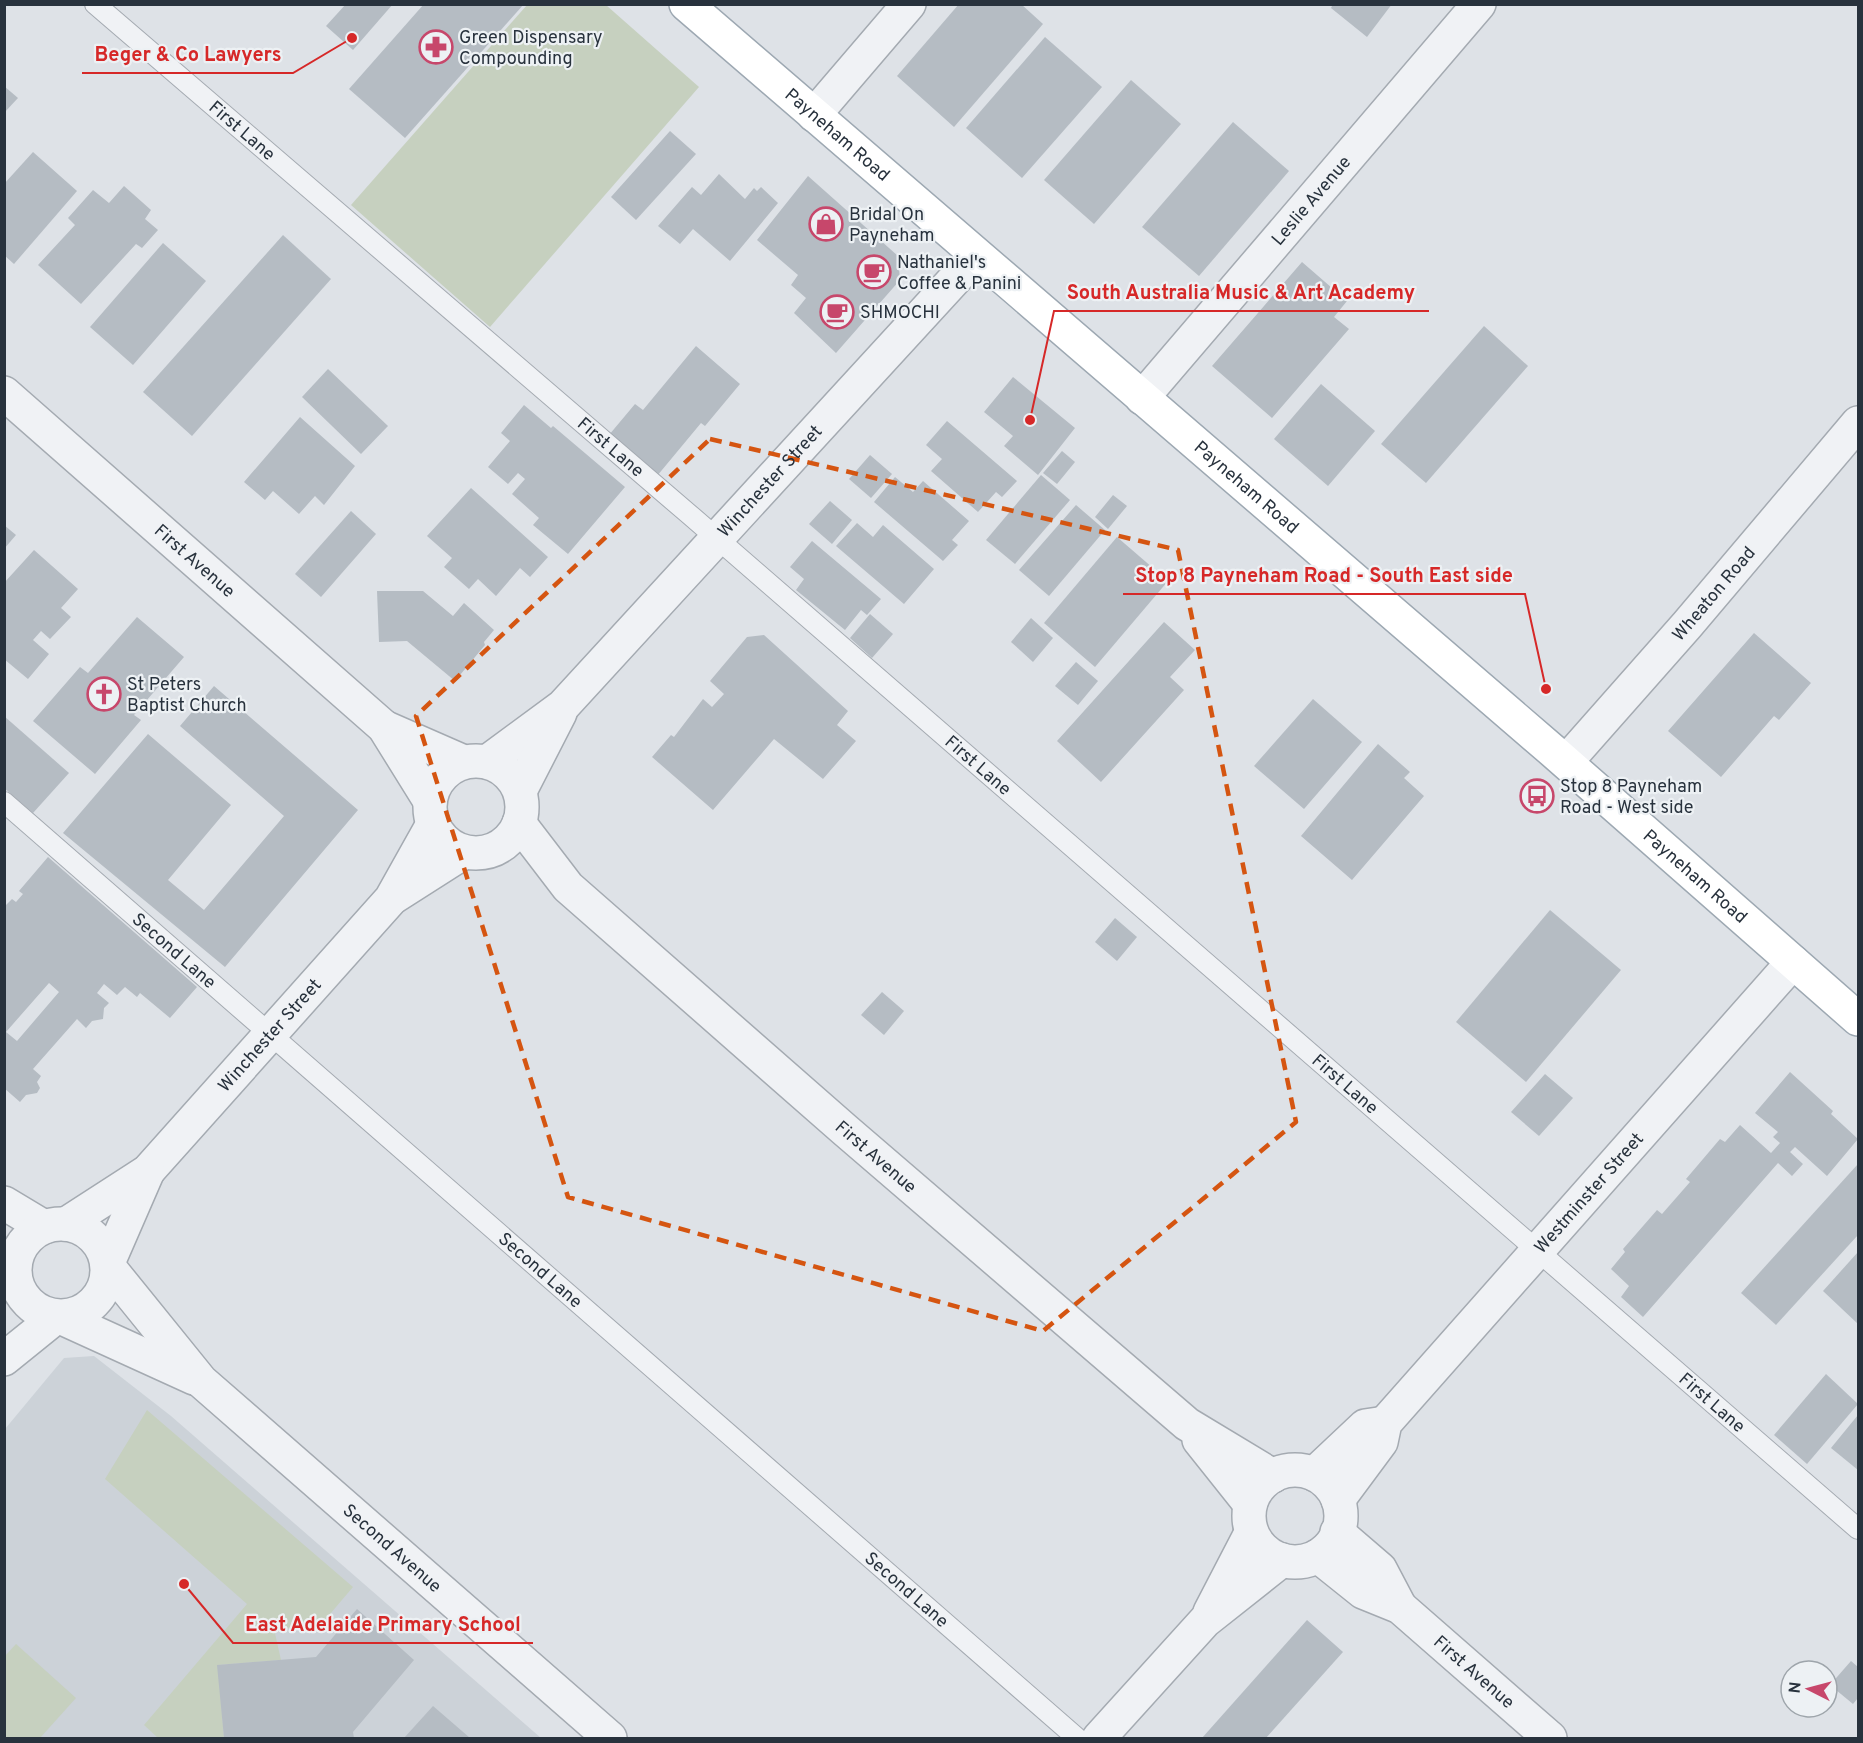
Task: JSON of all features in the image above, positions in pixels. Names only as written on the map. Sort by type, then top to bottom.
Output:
[{"type":"main road","name":"Payneham Road","points":[[686,4],[1566,762],[1858,1019]]},
{"type":"street","points":[[814,115],[909,4]]},
{"type":"street","name":"Leslie Avenue","points":[[1142,398],[1479,4]]},
{"type":"street","name":"Winchester Street","points":[[475,762],[563,706],[976,256]]},
{"type":"street","name":"First Avenue","points":[[4,393],[384,727],[432,812]]},
{"type":"street","name":"Wheaton Road","points":[[1566,762],[1687,625],[1858,423]]},
{"type":"street","name":"Winchester Street","points":[[520,807],[563,706]]},
{"type":"street","name":"First Avenue","points":[[384,727],[475,762]]},
{"type":"street","points":[[475,762],[506,773],[520,807],[509,839],[479,851],[440,836],[432,812],[436,784],[447,770],[475,762]]},
{"type":"street","name":"First Avenue","points":[[520,807],[568,887],[1187,1424],[1274,1476]]},
{"type":"street","name":"Winchester Street","points":[[55,1226],[148,1171],[391,899],[432,812]]},
{"type":"street","name":"Winchester Street","points":[[391,899],[479,851]]},
{"type":"street","name":"First Avenue","points":[[479,851],[568,887]]},
{"type":"street","name":"Westminster Street","points":[[1331,1529],[1381,1442],[1385,1423],[1793,962]]},
{"type":"street","name":"Winchester Street","points":[[108,1264],[148,1171]]},
{"type":"street","points":[[4,1203],[55,1226],[88,1232],[98,1241],[108,1264],[106,1286],[96,1303],[79,1314],[58,1317],[39,1312],[26,1301],[11,1297],[15,1274],[12,1240],[55,1226]]},
{"type":"street","name":"Second Avenue","points":[[108,1264],[201,1381],[610,1738]]},
{"type":"street","points":[[4,1359],[58,1317]]},
{"type":"street","name":"Second Avenue","points":[[58,1317],[201,1381]]},
{"type":"street","name":"Westminster Street","points":[[1314,1474],[1365,1426],[1385,1423]]},
{"type":"street","name":"First Avenue","points":[[1187,1424],[1251,1518]]},
{"type":"street","points":[[1300,1470],[1314,1474],[1330,1486],[1331,1529],[1298,1562],[1273,1557],[1258,1545],[1251,1518],[1252,1497],[1265,1480],[1274,1476],[1282,1471],[1300,1470]]},
{"type":"street","points":[[1204,1621],[1251,1518]]},
{"type":"street","name":"First Avenue","points":[[1331,1529],[1380,1569],[1400,1607],[1550,1738]]},
{"type":"street","points":[[1099,1738],[1204,1621],[1282,1560]]},
{"type":"lane","name":"First Lane","points":[[95,4],[717,538],[1858,1529]]},
{"type":"lane","name":"Second Lane","points":[[4,802],[1077,1738]]},
{"type":"highlighted area","points":[[710,439],[1178,550],[1296,1122],[1043,1331],[568,1197],[416,716]]},
{"type":"shaded area","points":[[94,1356],[171,1416],[541,1738],[5,1738],[5,1429],[64,1358]]},
{"type":"green space","points":[[527,5],[606,5],[699,87],[490,327],[351,205]]},
{"type":"green space","points":[[147,1410],[353,1587],[319,1627],[274,1629],[281,1660],[218,1665],[224,1738],[158,1738],[144,1725],[247,1604],[105,1479]]},
{"type":"green space","points":[[16,1644],[76,1698],[40,1738],[5,1738],[5,1656]]},
{"type":"building","points":[[346,4],[393,4],[353,50],[326,26]]},
{"type":"building","name":"Green Dispensary Compounding","points":[[424,4],[524,4],[405,138],[349,89]]},
{"type":"building","points":[[959,4],[1021,4],[1043,24],[954,127],[897,76]]},
{"type":"building","points":[[1333,4],[1392,4],[1367,37],[1331,8]]},
{"type":"building","points":[[1045,37],[1102,87],[1022,178],[966,128]]},
{"type":"building","points":[[1131,80],[1181,124],[1094,224],[1044,180]]},
{"type":"building","points":[[4,86],[18,98],[4,113]]},
{"type":"building","points":[[1233,122],[1289,171],[1199,276],[1142,227]]},
{"type":"building","points":[[670,131],[696,154],[636,220],[611,197]]},
{"type":"building","points":[[33,152],[77,191],[14,264],[4,255],[4,184]]},
{"type":"building","points":[[719,174],[745,199],[754,188],[757,191],[761,187],[778,203],[730,261],[693,229],[680,244],[658,226],[692,187],[701,195]]},
{"type":"building","points":[[808,176],[898,256],[900,280],[836,353],[794,313],[806,298],[791,285],[798,275],[757,240]]},
{"type":"building","points":[[124,186],[151,210],[145,219],[158,230],[142,248],[136,244],[81,304],[38,265],[75,225],[68,218],[93,190],[109,203]]},
{"type":"building","points":[[283,235],[331,279],[192,436],[143,392]]},
{"type":"building","points":[[163,243],[206,281],[133,365],[90,327]]},
{"type":"building","points":[[1302,262],[1347,301],[1334,317],[1349,329],[1272,418],[1212,366]]},
{"type":"building","points":[[1484,326],[1528,366],[1426,483],[1381,444]]},
{"type":"building","points":[[696,346],[740,384],[705,426],[701,423],[657,476],[609,435],[635,404],[643,410]]},
{"type":"building","points":[[328,369],[388,426],[361,454],[302,397]]},
{"type":"building","points":[[1013,377],[1075,428],[1038,475],[1004,446],[1013,436],[984,412]]},
{"type":"building","points":[[1321,384],[1375,431],[1328,486],[1274,439]]},
{"type":"building","points":[[524,405],[551,428],[553,426],[625,487],[568,554],[533,525],[539,518],[512,494],[525,479],[518,473],[508,484],[488,467],[510,441],[501,433]]},
{"type":"building","points":[[300,417],[355,466],[324,505],[315,496],[299,514],[273,491],[265,500],[244,482]]},
{"type":"building","points":[[947,421],[1017,481],[1002,497],[996,492],[978,512],[931,471],[942,459],[926,445]]},
{"type":"building","points":[[1062,451],[1075,462],[1057,484],[1043,473]]},
{"type":"building","points":[[870,455],[892,474],[871,498],[849,479]]},
{"type":"building","points":[[1041,475],[1070,500],[1015,564],[986,540]]},
{"type":"building","points":[[895,477],[913,492],[923,481],[969,521],[952,540],[958,545],[943,561],[874,502]]},
{"type":"building","points":[[471,488],[548,557],[530,577],[520,568],[496,596],[478,579],[469,589],[444,567],[452,558],[427,536]]},
{"type":"building","points":[[1113,495],[1127,506],[1108,529],[1095,517]]},
{"type":"building","points":[[830,501],[852,520],[832,544],[809,524]]},
{"type":"building","points":[[1076,505],[1105,530],[1049,596],[1019,570]]},
{"type":"building","points":[[351,511],[376,534],[321,597],[295,574]]},
{"type":"building","points":[[857,523],[873,537],[883,525],[934,569],[904,604],[836,546]]},
{"type":"building","points":[[4,525],[16,535],[4,549]]},
{"type":"building","points":[[1117,537],[1168,581],[1095,667],[1044,623]]},
{"type":"building","points":[[812,541],[881,599],[867,615],[861,610],[845,630],[796,590],[804,579],[790,567]]},
{"type":"building","points":[[34,550],[78,589],[61,608],[71,617],[50,639],[41,631],[33,640],[49,654],[28,679],[4,659],[4,583]]},
{"type":"building","points":[[377,591],[423,591],[453,616],[464,603],[494,630],[484,642],[485,645],[455,681],[407,641],[379,642]]},
{"type":"building","points":[[870,614],[893,634],[872,658],[850,638]]},
{"type":"building","name":"St Peters Baptist Church","points":[[137,617],[184,657],[134,715],[141,720],[95,774],[33,721],[80,667],[88,673]]},
{"type":"building","points":[[1031,618],[1053,638],[1033,662],[1011,642]]},
{"type":"building","points":[[1164,622],[1195,650],[1170,677],[1184,690],[1101,782],[1057,741]]},
{"type":"building","points":[[1754,633],[1811,683],[1779,720],[1774,716],[1721,777],[1668,731]]},
{"type":"building","points":[[764,635],[848,711],[837,725],[856,741],[823,779],[774,739],[713,810],[652,757],[671,735],[674,737],[703,699],[712,707],[724,694],[710,681],[747,637]]},
{"type":"building","points":[[1076,662],[1098,681],[1078,705],[1055,686]]},
{"type":"building","points":[[214,686],[358,810],[225,967],[63,833],[148,734],[231,805],[168,880],[204,910],[284,816],[180,726]]},
{"type":"building","points":[[1313,699],[1362,742],[1304,809],[1254,766]]},
{"type":"building","points":[[4,716],[69,773],[33,813],[4,788]]},
{"type":"building","points":[[1378,744],[1410,772],[1404,778],[1424,796],[1352,880],[1301,836]]},
{"type":"building","points":[[48,857],[197,987],[170,1018],[140,993],[137,997],[125,987],[117,995],[104,984],[97,993],[109,1003],[104,1008],[103,1019],[92,1021],[86,1028],[77,1019],[33,1069],[41,1076],[37,1082],[40,1088],[37,1093],[26,1095],[20,1102],[4,1088],[4,907],[12,899],[16,902],[23,894],[19,891]],"holes":[[[49,983],[59,992],[17,1041],[6,1032]]]},
{"type":"building","points":[[1550,910],[1621,970],[1526,1082],[1456,1022]]},
{"type":"building","points":[[1115,918],[1137,937],[1117,961],[1095,942]]},
{"type":"building","points":[[882,992],[904,1011],[884,1035],[861,1015]]},
{"type":"building","points":[[1790,1072],[1833,1111],[1831,1114],[1858,1139],[1827,1176],[1795,1147],[1790,1152],[1803,1164],[1792,1176],[1778,1163],[1643,1317],[1621,1297],[1629,1286],[1611,1269],[1625,1252],[1623,1249],[1657,1210],[1662,1214],[1690,1182],[1686,1179],[1720,1139],[1725,1142],[1740,1125],[1771,1153],[1780,1143],[1773,1137],[1778,1132],[1755,1113]]},
{"type":"building","points":[[1545,1074],[1573,1098],[1539,1136],[1511,1112]]},
{"type":"building","points":[[1858,1164],[1858,1235],[1776,1325],[1741,1293]]},
{"type":"building","points":[[1858,1252],[1858,1324],[1823,1291]]},
{"type":"building","points":[[1826,1374],[1858,1404],[1807,1464],[1774,1435]]},
{"type":"building","points":[[1858,1415],[1858,1470],[1831,1448]]},
{"type":"building","points":[[357,1609],[414,1660],[353,1732],[354,1738],[224,1738],[217,1665],[316,1657]]},
{"type":"building","points":[[1307,1620],[1343,1652],[1266,1738],[1202,1738]]},
{"type":"building","points":[[1851,1661],[1858,1667],[1858,1698],[1853,1704],[1839,1692],[1839,1675]]},
{"type":"building","points":[[433,1706],[470,1738],[404,1738]]},
{"type":"place","name":"Beger & Co Lawyers","points":[[352,38]]},
{"type":"place","name":"Green Dispensary Compounding","points":[[436,47]]},
{"type":"place","name":"Bridal On Payneham","points":[[826,224]]},
{"type":"place","name":"Nathaniel's Coffee & Panini","points":[[874,272]]},
{"type":"place","name":"SHMOCHI","points":[[837,312]]},
{"type":"place","name":"South Australia Music & Art Academy","points":[[1030,420]]},
{"type":"place","name":"Stop 8 Payneham Road - South East side","points":[[1546,689]]},
{"type":"place","name":"St Peters Baptist Church","points":[[104,694]]},
{"type":"place","name":"Stop 8 Payneham Road - West side","points":[[1537,796]]},
{"type":"place","name":"East Adelaide Primary School","points":[[184,1584]]}]
